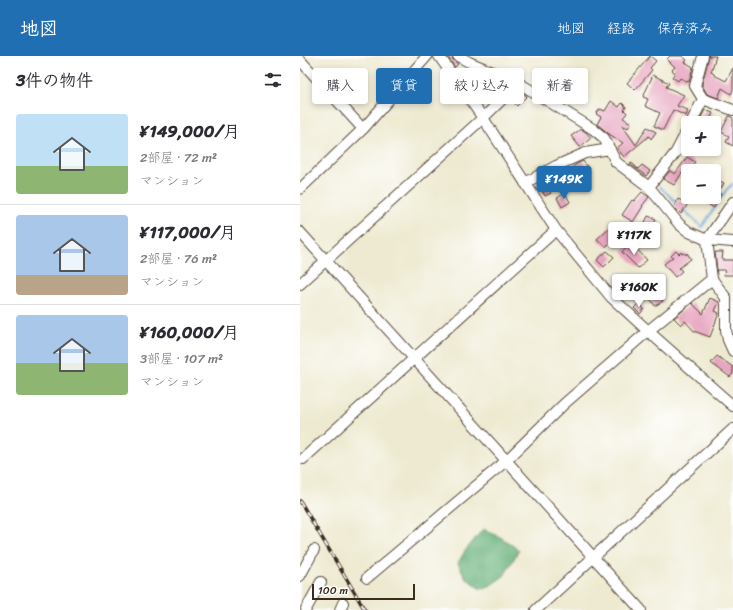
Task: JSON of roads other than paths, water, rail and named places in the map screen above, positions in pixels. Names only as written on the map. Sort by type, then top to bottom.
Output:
[{"type":"street","points":[[300,189],[363,129],[427,56]]},
{"type":"street","points":[[439,56],[483,118],[556,230],[611,297],[733,404]]},
{"type":"street","points":[[458,56],[483,68]]},
{"type":"street","points":[[703,56],[695,86],[703,99],[733,110]]},
{"type":"street","points":[[300,60],[363,129]]},
{"type":"street","points":[[524,86],[593,128],[604,138],[616,162],[649,187],[679,224],[689,232],[708,240],[733,242]]},
{"type":"street","points":[[694,116],[703,99]]},
{"type":"street","points":[[300,284],[497,104]]},
{"type":"street","points":[[649,187],[676,152],[681,142]]},
{"type":"street","points":[[525,183],[556,166],[585,153],[610,149]]},
{"type":"street","points":[[733,202],[708,240],[712,279],[726,298],[726,330],[728,340],[733,351]]},
{"type":"street","points":[[303,459],[556,230]]},
{"type":"street","points":[[300,232],[327,260],[641,610]]},
{"type":"street","points":[[367,578],[507,460],[564,404],[648,331],[712,279]]},
{"type":"street","points":[[536,610],[733,429]]},
{"type":"street","points":[[300,576],[314,550]]},
{"type":"street","points":[[305,608],[321,582]]},
{"type":"waterway","points":[[682,208],[702,227],[727,189],[733,184]]},
{"type":"waterway","points":[[660,187],[678,204]]},
{"type":"railway","points":[[300,501],[365,610]]}]
